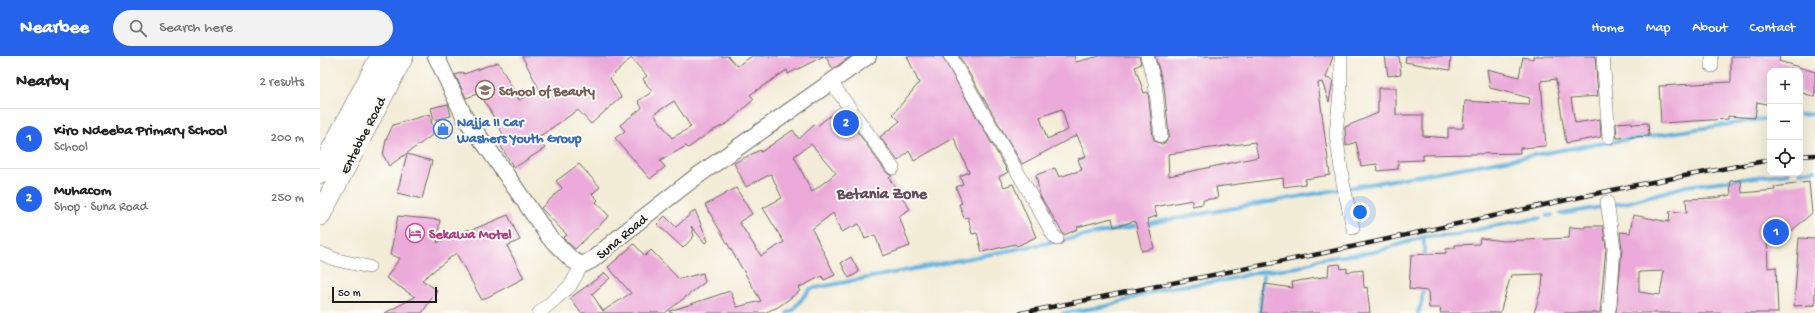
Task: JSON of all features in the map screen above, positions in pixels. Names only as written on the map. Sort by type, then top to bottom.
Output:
[{"type":"main road","name":"Entebbe Road","points":[[320,173],[380,56]]},
{"type":"main road","name":"Entebbe Road","points":[[320,215],[402,56]]},
{"type":"street","name":"Suna Road","points":[[436,56],[465,118],[487,147],[549,237],[572,260],[582,265],[592,260],[693,179],[868,56]]},
{"type":"street","points":[[950,56],[984,118],[1026,184],[1053,235],[1057,239]]},
{"type":"street","points":[[1147,56],[1155,83],[1161,136]]},
{"type":"street","points":[[1341,56],[1341,83],[1336,134],[1343,183],[1353,228]]},
{"type":"street","points":[[1603,56],[1609,138]]},
{"type":"street","points":[[831,82],[893,168]]},
{"type":"street","points":[[1607,206],[1614,248],[1610,305],[1608,313]]},
{"type":"street","points":[[320,253],[336,260],[369,267]]},
{"type":"street","points":[[539,313],[570,286],[582,265]]},
{"type":"building","points":[[522,56],[728,56],[737,66],[752,56],[824,56],[788,74],[787,70],[754,92],[750,95],[754,99],[728,123],[710,132],[688,148],[686,146],[660,161],[665,167],[650,179],[615,138],[625,131],[620,125],[642,108],[638,101],[652,92],[643,79],[647,76],[631,58],[610,78],[621,97],[591,124],[578,110],[537,138],[545,148],[514,168],[496,138],[503,134],[480,93],[466,98],[455,75],[463,72],[464,74],[498,62],[519,100],[539,89]],"holes":[[[674,101],[691,127],[672,138],[654,114]]]},
{"type":"building","points":[[825,56],[851,56],[833,69]]},
{"type":"building","points":[[907,56],[942,56],[1008,172],[999,177],[1004,187],[1013,184],[1036,237],[1017,246],[1015,244],[982,252],[977,233],[972,234],[968,217],[964,218],[959,204],[962,203],[956,187],[963,184],[960,176],[969,172],[954,138],[914,161],[909,151],[898,161],[880,137],[900,121],[893,114],[919,83]]},
{"type":"building","points":[[959,56],[1074,56],[1076,62],[1100,56],[1139,56],[1141,64],[1135,67],[1144,93],[1148,92],[1153,137],[1155,141],[1162,144],[1166,142],[1169,135],[1164,87],[1155,56],[1333,56],[1326,78],[1333,80],[1329,102],[1322,82],[1318,83],[1330,175],[1305,179],[1305,184],[1284,187],[1283,178],[1216,187],[1218,198],[1203,200],[1203,204],[1192,206],[1192,200],[1154,207],[1157,216],[1147,219],[1154,248],[1142,251],[1135,221],[1114,227],[1112,218],[1077,227],[1078,229],[1064,235],[1040,196],[1036,175],[1055,168],[1059,177],[1082,170],[1078,159],[1086,156],[1077,135],[1022,164]],"holes":[[[1062,109],[1068,130],[1047,139],[1040,117]],[[1255,142],[1258,157],[1169,176],[1168,154]]]},
{"type":"building","points":[[1385,56],[1399,56],[1401,74],[1388,76]]},
{"type":"building","points":[[1406,56],[1451,56],[1450,70],[1405,62]]},
{"type":"building","points":[[1533,56],[1595,56],[1598,96],[1571,98],[1575,123],[1600,119],[1601,137],[1566,143],[1556,79],[1541,81],[1546,146],[1520,148],[1520,153],[1423,155],[1423,160],[1398,161],[1398,169],[1378,171],[1377,164],[1361,166],[1356,142],[1346,146],[1345,127],[1378,113],[1378,88],[1396,88],[1396,115],[1423,115],[1423,136],[1448,138],[1448,128],[1463,128],[1465,101],[1529,105],[1530,98],[1490,88],[1487,69],[1519,77],[1523,57],[1533,59]]},
{"type":"building","points":[[1731,56],[1780,56],[1779,61],[1802,68],[1767,68],[1767,104],[1757,102],[1755,118],[1728,116],[1728,119],[1661,123],[1659,86],[1731,82]]},
{"type":"building","points":[[1803,68],[1815,72],[1815,97],[1803,93]]},
{"type":"building","points":[[448,104],[451,116],[434,120],[431,108]]},
{"type":"building","points":[[840,108],[887,173],[892,176],[889,178],[910,209],[899,216],[910,246],[883,256],[875,235],[865,239],[859,224],[841,232],[833,213],[812,229],[835,275],[824,280],[822,276],[798,288],[800,291],[778,307],[764,313],[670,313],[670,311],[730,291],[737,307],[761,301],[705,205],[736,188],[752,214],[739,222],[761,256],[784,242],[763,208],[782,198],[771,174],[746,187],[734,163],[760,150],[761,152],[793,130],[799,139],[815,124],[817,126]],"holes":[[[811,144],[836,173],[812,192],[794,156]]]},
{"type":"building","points":[[430,114],[434,134],[389,166],[383,155],[386,140],[393,125]]},
{"type":"building","points":[[1632,122],[1632,124],[1648,123],[1649,136],[1617,138],[1616,123]]},
{"type":"building","points":[[407,154],[432,161],[422,199],[397,193]]},
{"type":"building","points":[[579,164],[600,187],[592,194],[598,200],[596,202],[609,216],[575,249],[563,238],[567,235],[541,208],[562,188],[556,181]]},
{"type":"building","points":[[1741,180],[1742,193],[1775,190],[1774,187],[1809,182],[1812,213],[1789,233],[1767,237],[1768,268],[1776,267],[1778,313],[1616,313],[1622,249],[1620,232],[1630,233],[1633,215],[1669,222],[1670,211],[1687,213],[1686,199],[1714,198],[1731,195],[1730,181]],"holes":[[[1664,271],[1660,295],[1639,292],[1639,272]]]},
{"type":"building","points":[[695,210],[708,241],[705,243],[691,226],[694,236],[683,248],[657,224],[665,216],[676,227]]},
{"type":"building","points":[[508,215],[520,240],[507,246],[524,278],[482,300],[456,253],[422,280],[437,290],[422,313],[385,313],[415,297],[386,278],[400,258],[390,255],[398,216],[440,220],[437,243],[468,229],[469,231]]},
{"type":"building","points":[[1585,226],[1603,226],[1606,248],[1600,313],[1534,313],[1542,287],[1543,274],[1511,275],[1500,313],[1440,313],[1441,308],[1429,308],[1428,291],[1409,289],[1411,255],[1446,253],[1446,249],[1455,248],[1455,245],[1479,244],[1480,238],[1503,241],[1569,238],[1570,227],[1585,228]]},
{"type":"building","points":[[1799,238],[1815,239],[1815,305],[1794,306]]},
{"type":"building","points":[[634,244],[645,256],[651,250],[679,279],[703,273],[705,282],[665,313],[581,313],[570,298],[605,273],[610,278],[592,294],[603,311],[631,293],[608,267]]},
{"type":"building","points":[[851,257],[859,272],[849,278],[841,263]]},
{"type":"building","points":[[1340,264],[1341,269],[1347,268],[1347,272],[1363,270],[1364,288],[1367,287],[1370,313],[1261,313],[1265,284],[1293,288],[1292,282],[1328,276],[1329,265]]},
{"type":"waterway","points":[[1803,115],[1815,114]]},
{"type":"waterway","points":[[787,313],[792,311],[810,289],[1172,219],[1585,146],[1767,118]]},
{"type":"waterway","points":[[1803,172],[1815,170]]},
{"type":"waterway","points":[[1561,214],[1629,202],[1686,186],[1767,176]]},
{"type":"waterway","points":[[1547,216],[1552,215]]},
{"type":"waterway","points":[[1063,313],[1107,306],[1166,288],[1226,280],[1259,272],[1299,267],[1320,259],[1374,252],[1424,237],[1457,235],[1493,226],[1540,218]]},
{"type":"waterway","points":[[1424,237],[1424,259]]},
{"type":"waterway","points":[[1260,313],[1261,290],[1264,272]]},
{"type":"waterway","points":[[1418,313],[1422,301],[1423,286]]},
{"type":"railway","points":[[1803,156],[1815,155]]},
{"type":"railway","points":[[1021,313],[1319,254],[1631,186],[1767,161]]},
{"type":"place","name":"School of Beauty","points":[[485,90]]},
{"type":"place","name":"Muhacom","points":[[846,123]]},
{"type":"place","name":"Najja II Car Washers Youth Group","points":[[443,129]]},
{"type":"place","name":"Kiro Ndeeba Primary School","points":[[1776,232]]},
{"type":"place","name":"Sekawa Motel","points":[[415,233]]},
{"type":"district","name":"Betania Zone","points":[[882,192]]}]
